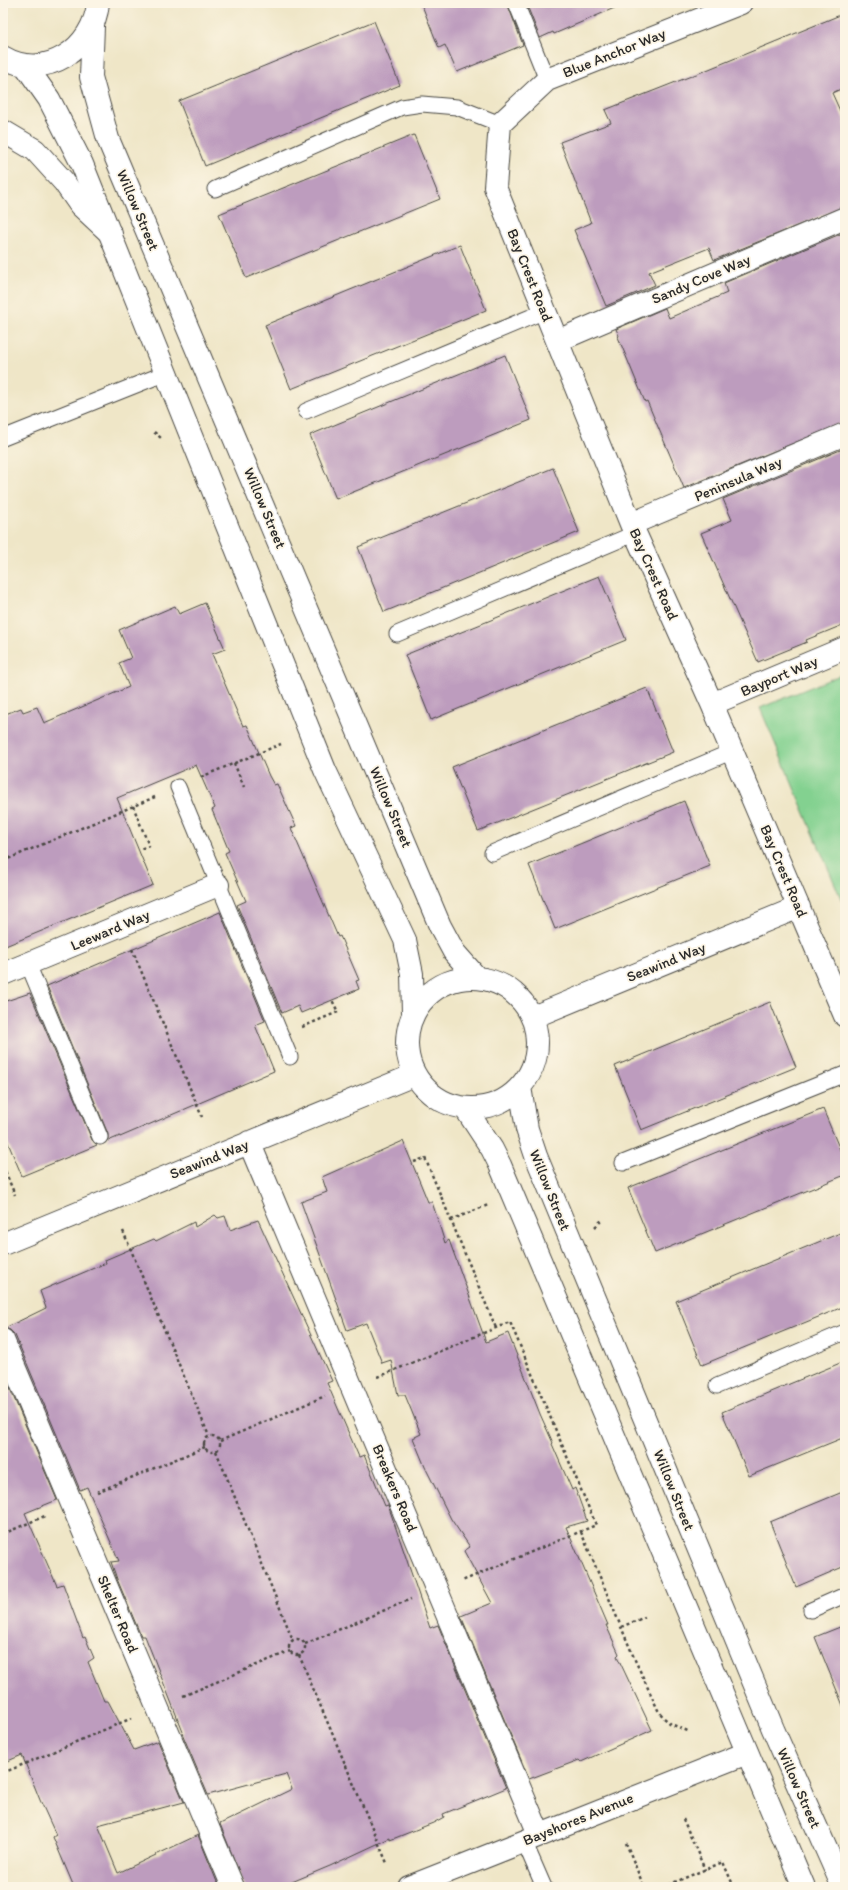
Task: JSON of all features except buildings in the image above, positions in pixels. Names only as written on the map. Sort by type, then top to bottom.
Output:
[{"type":"street","points":[[9,60],[45,64],[65,57],[81,44],[93,26],[98,3]]},
{"type":"street","name":"Blue Anchor Way","points":[[500,124],[547,80],[727,6]]},
{"type":"street","name":"Willow Street","points":[[93,26],[91,77],[108,139],[440,926],[454,952],[477,978]]},
{"type":"street","points":[[9,60],[49,99],[82,164],[325,770],[405,940],[412,974],[413,1013]]},
{"type":"street","name":"Bay Crest Road","points":[[500,124],[495,187],[633,528],[733,751],[799,907],[841,993],[845,1016]]},
{"type":"street","points":[[3,131],[35,150],[64,182],[80,205],[111,234]]},
{"type":"street","name":"Sandy Cove Way","points":[[557,341],[845,218]]},
{"type":"street","name":"Peninsula Way","points":[[633,528],[845,434]]},
{"type":"street","name":"Bayport Way","points":[[712,704],[845,648]]},
{"type":"street","name":"Leeward Way","points":[[3,974],[218,885]]},
{"type":"street","name":"Seawind Way","points":[[533,1017],[799,907]]},
{"type":"street","points":[[462,978],[477,978],[502,984],[518,996],[533,1017],[537,1031],[537,1051],[532,1071],[520,1087],[504,1100],[485,1107],[465,1108],[445,1102],[427,1091],[414,1074],[407,1054],[406,1033],[413,1013],[425,996],[442,984],[462,978]]},
{"type":"street","name":"Seawind Way","points":[[3,1244],[414,1074]]},
{"type":"street","name":"Willow Street","points":[[520,1087],[527,1129],[536,1156],[772,1729],[843,1884]]},
{"type":"street","points":[[465,1108],[492,1149],[500,1165],[804,1887]]},
{"type":"street","name":"Breakers Road","points":[[249,1142],[532,1837]]},
{"type":"street","name":"Shelter Road","points":[[3,1340],[233,1887]]},
{"type":"street","name":"Bayshores Avenue","points":[[409,1887],[746,1752]]},
{"type":"lane","points":[[516,3],[547,80]]},
{"type":"lane","points":[[215,189],[402,107],[422,104],[457,107],[500,124]]},
{"type":"lane","points":[[306,411],[545,311]]},
{"type":"lane","points":[[3,438],[166,373]]},
{"type":"lane","points":[[397,634],[633,528]]},
{"type":"lane","points":[[492,853],[733,751]]},
{"type":"lane","points":[[178,787],[290,1057]]},
{"type":"lane","points":[[28,964],[100,1137]]},
{"type":"lane","points":[[623,1163],[845,1074]]},
{"type":"lane","points":[[717,1386],[845,1332]]},
{"type":"lane","points":[[811,1610],[845,1595]]},
{"type":"lane","points":[[532,1837],[544,1887]]},
{"type":"path","points":[[3,861],[281,744]]},
{"type":"path","points":[[234,764],[244,787]]},
{"type":"path","points":[[133,806],[149,846],[140,849]]},
{"type":"path","points":[[122,925],[202,1117]]},
{"type":"path","points":[[282,1035],[338,1012],[332,1000]]},
{"type":"path","points":[[414,1162],[425,1158],[496,1328]]},
{"type":"path","points":[[3,1166],[15,1195]]},
{"type":"path","points":[[451,1220],[481,1208]]},
{"type":"path","points":[[122,1231],[209,1436]]},
{"type":"path","points":[[374,1378],[510,1322],[596,1525],[456,1583]]},
{"type":"path","points":[[220,1441],[332,1393]]},
{"type":"path","points":[[209,1436],[217,1437],[220,1441],[220,1447],[216,1452]]},
{"type":"path","points":[[209,1436],[205,1440],[205,1447],[209,1452],[216,1452]]},
{"type":"path","points":[[91,1495],[205,1447]]},
{"type":"path","points":[[216,1452],[293,1640]]},
{"type":"path","points":[[3,1534],[52,1513]]},
{"type":"path","points":[[582,1532],[642,1676],[664,1718],[671,1724],[690,1732]]},
{"type":"path","points":[[305,1644],[417,1597]]},
{"type":"path","points":[[621,1627],[645,1617]]},
{"type":"path","points":[[293,1640],[301,1641],[305,1644]]},
{"type":"path","points":[[293,1640],[290,1643],[290,1651],[294,1655],[299,1656]]},
{"type":"path","points":[[299,1656],[305,1650],[305,1644]]},
{"type":"path","points":[[176,1698],[290,1651]]},
{"type":"path","points":[[299,1656],[387,1863]]},
{"type":"path","points":[[3,1773],[136,1716]]},
{"type":"path","points":[[683,1819],[705,1870]]},
{"type":"path","points":[[626,1843],[644,1887]]},
{"type":"path","points":[[663,1887],[723,1862],[734,1887]]},
{"type":"green space","points":[[845,673],[845,908],[760,708]]}]
